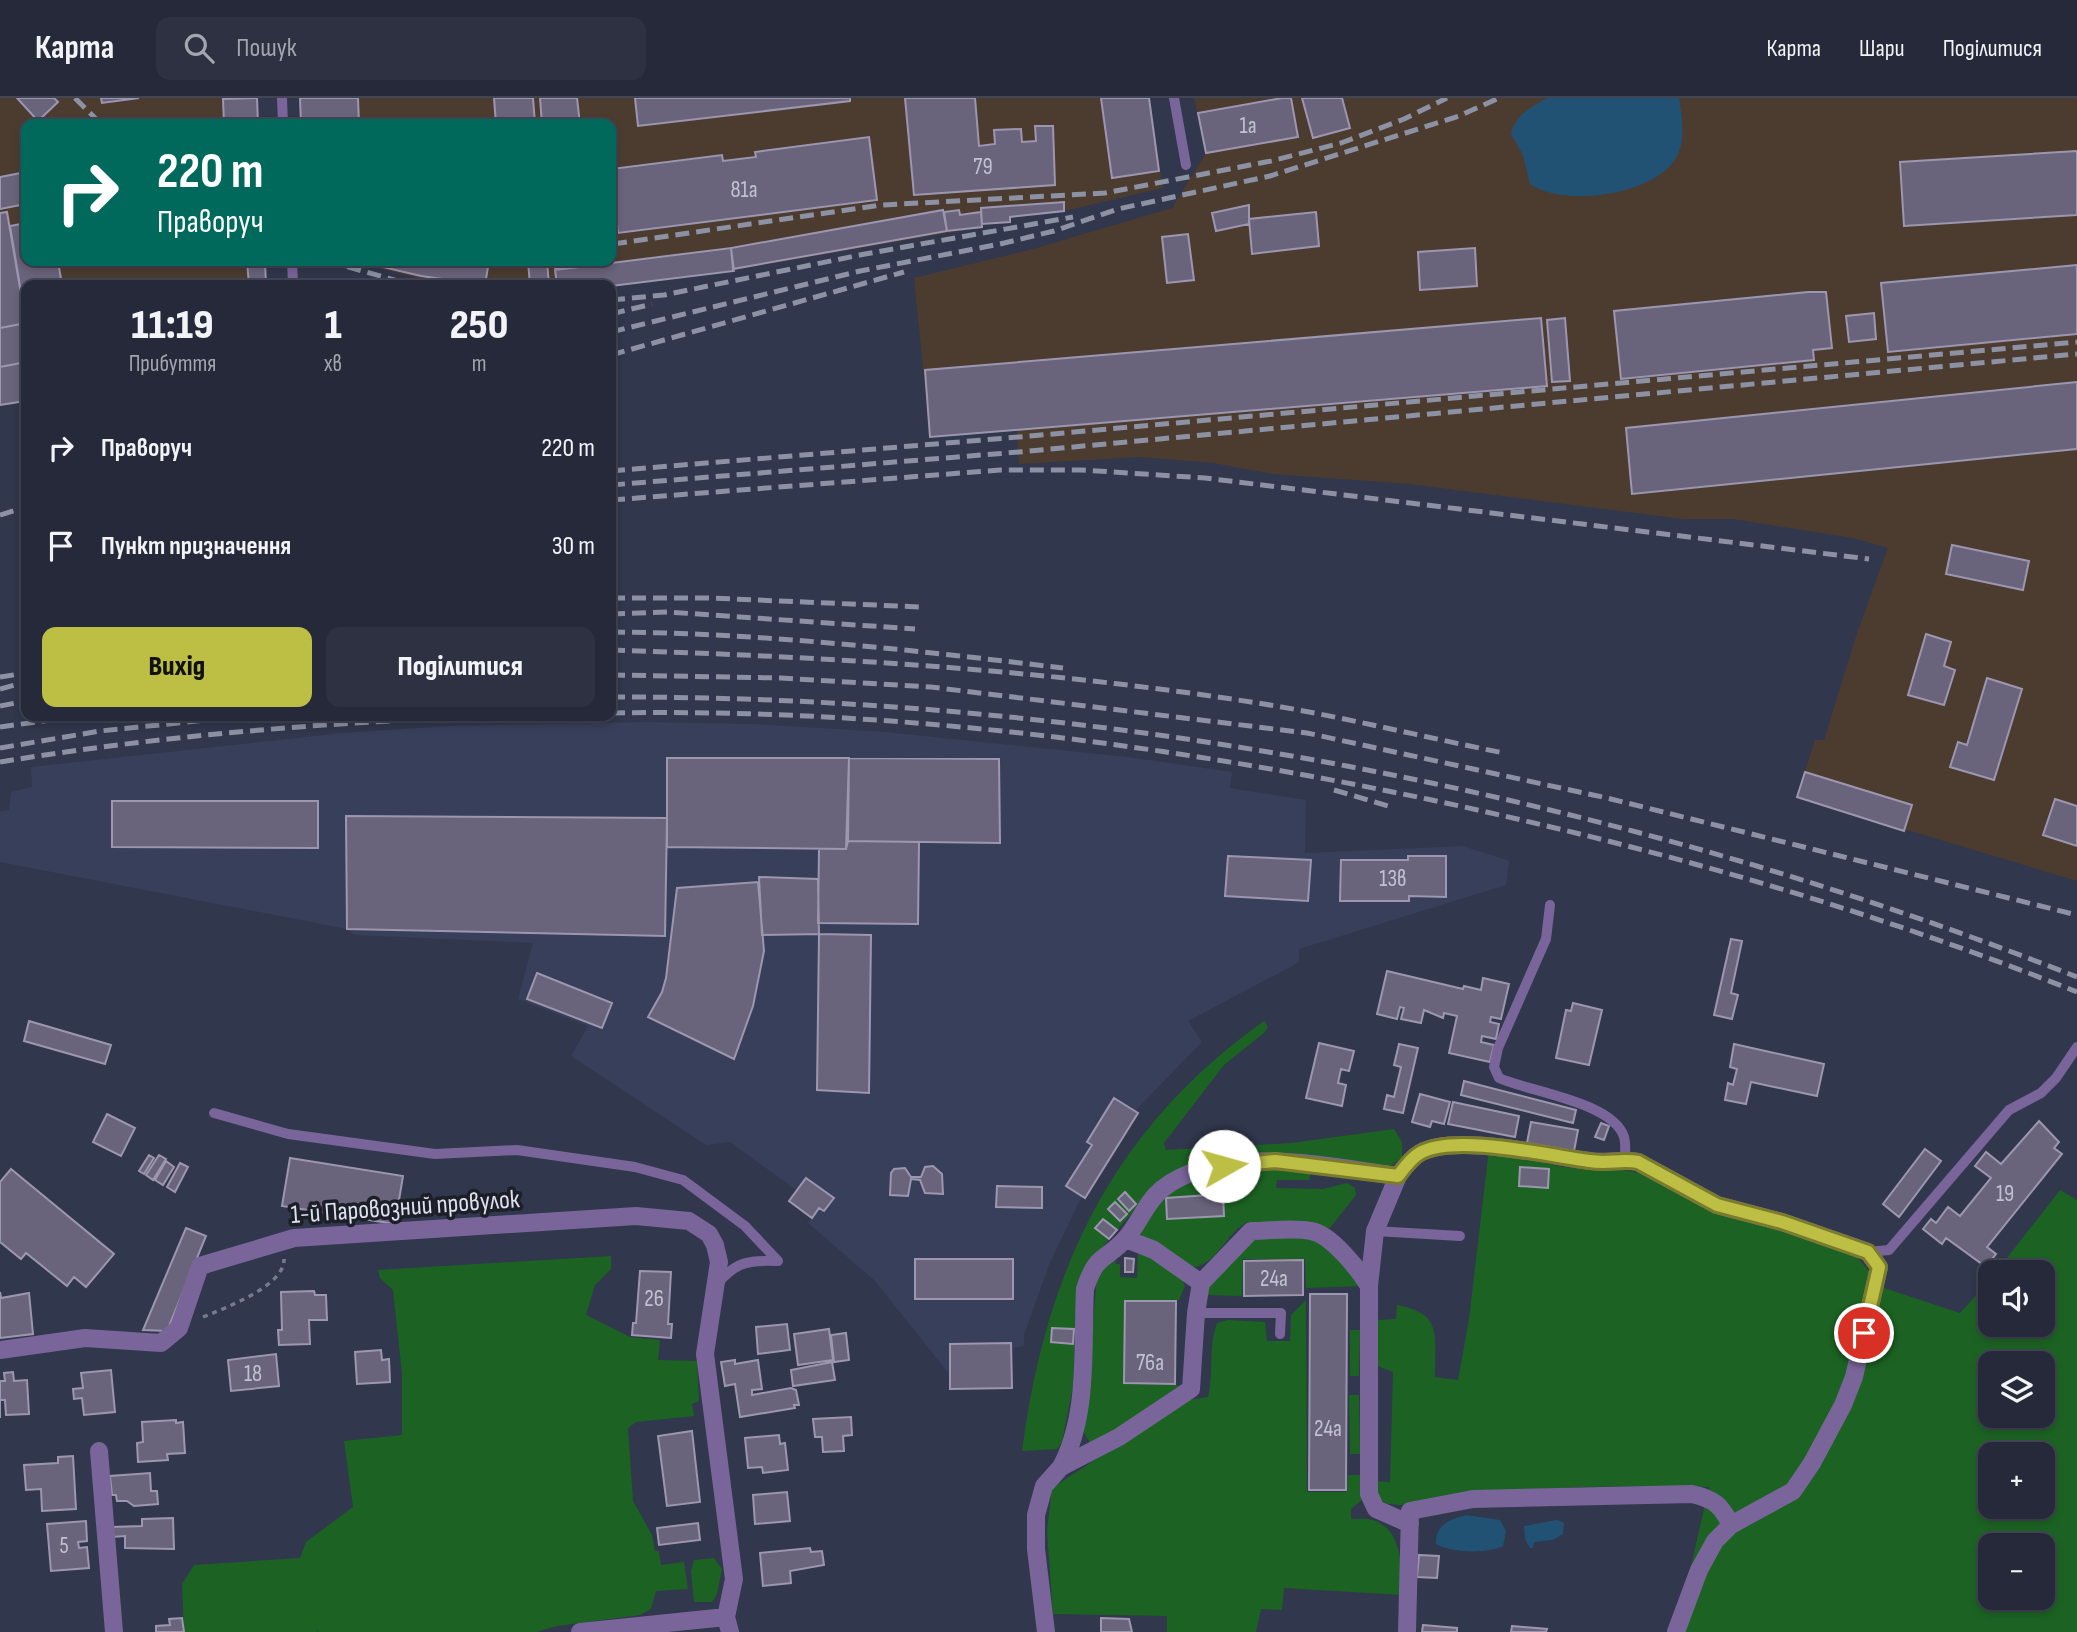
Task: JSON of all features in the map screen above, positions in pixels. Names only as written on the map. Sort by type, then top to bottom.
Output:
[{"type":"street","points":[[1676,1632],[1699,1570],[1715,1541],[1731,1525],[1793,1491],[1812,1464],[1843,1405],[1854,1377],[1879,1267],[1868,1252],[1782,1222],[1717,1205],[1656,1171],[1625,1159],[1594,1162],[1515,1149],[1466,1145],[1434,1148],[1420,1153],[1398,1176],[1375,1231],[1369,1286],[1369,1494],[1376,1509],[1410,1517],[1472,1499],[1692,1494],[1712,1499],[1723,1507],[1731,1525]]},
{"type":"street","points":[[1046,1632],[1036,1549],[1036,1515],[1044,1486],[1061,1467],[1079,1423],[1085,1289],[1097,1260],[1126,1239],[1160,1191],[1179,1178],[1207,1169],[1275,1161],[1398,1176]]},
{"type":"street","name":"1-й Паровозний провулок","points":[[179,1328],[201,1266],[283,1241],[636,1216],[673,1218],[699,1225],[709,1234],[719,1262],[711,1298]]},
{"type":"street","points":[[1061,1467],[1119,1437],[1191,1390],[1196,1313],[1201,1283],[1251,1231],[1312,1230],[1324,1236],[1359,1269],[1369,1286]]},
{"type":"street","points":[[1126,1239],[1162,1255],[1201,1283]]},
{"type":"street","points":[[580,1632],[728,1624],[734,1579],[705,1354],[711,1298]]},
{"type":"street","points":[[0,1350],[85,1338],[161,1343],[179,1328]]},
{"type":"street","points":[[99,1451],[114,1632]]},
{"type":"street","points":[[1407,1632],[1410,1517]]},
{"type":"lane","points":[[282,98],[283,119]]},
{"type":"lane","points":[[1174,98],[1186,165]]},
{"type":"lane","points":[[1550,905],[1546,939],[1498,1048],[1494,1067],[1499,1078],[1594,1109],[1608,1117],[1625,1139],[1625,1159]]},
{"type":"lane","points":[[1879,1267],[1889,1250],[2009,1110],[2041,1093],[2056,1078],[2077,1047]]},
{"type":"lane","points":[[214,1113],[302,1136],[435,1154],[517,1150],[635,1167],[683,1180],[745,1226],[778,1261],[749,1261],[731,1268],[711,1298]]},
{"type":"lane","points":[[1375,1231],[1460,1236]]},
{"type":"lane","points":[[1868,1252],[1889,1250]]},
{"type":"lane","points":[[1196,1313],[1281,1313],[1280,1334]]},
{"type":"path","points":[[179,1328],[273,1281],[284,1264],[283,1241]]},
{"type":"shaded area","points":[[0,98],[257,98],[258,119],[21,119],[21,266],[265,266],[266,280],[21,280],[21,402],[0,405]]},
{"type":"shaded area","points":[[300,98],[1149,98],[1163,188],[1064,211],[1010,217],[1010,222],[982,224],[982,227],[734,270],[616,284],[616,280],[426,280],[370,266],[616,266],[616,119],[301,119]]},
{"type":"shaded area","points":[[1194,98],[2077,98],[2077,881],[1797,797],[1815,740],[1824,740],[1857,633],[1888,548],[1853,538],[1733,519],[1683,519],[1409,484],[1273,474],[1213,463],[1141,457],[1019,464],[1017,430],[930,437],[914,278],[1033,249],[1172,208],[1206,153]]},
{"type":"shaded area","points":[[1548,98],[1679,98],[1682,120],[1680,149],[1666,169],[1631,188],[1586,196],[1545,191],[1530,184],[1523,155],[1511,134],[1520,117]]},
{"type":"shaded area","points":[[647,722],[753,724],[885,732],[1128,757],[1232,772],[1230,788],[1306,800],[1305,853],[1463,846],[1509,861],[1506,885],[1299,949],[1299,961],[1294,965],[1188,1021],[1202,1042],[1139,1107],[1079,1202],[1049,1265],[1024,1335],[1024,1346],[1013,1348],[1012,1388],[950,1375],[875,1281],[808,1223],[812,1217],[789,1201],[796,1190],[730,1142],[706,1145],[571,1056],[588,1026],[518,999],[533,943],[354,935],[347,929],[0,862],[0,811],[9,810],[11,792],[32,787],[31,767],[343,733],[447,726]]},
{"type":"shaded area","points":[[1466,1515],[1500,1520],[1506,1531],[1503,1546],[1469,1551],[1436,1544],[1441,1528],[1449,1521]]},
{"type":"shaded area","points":[[1557,1520],[1564,1523],[1563,1534],[1553,1540],[1534,1542],[1533,1548],[1530,1548],[1525,1539],[1524,1526]]},
{"type":"green space","points":[[1264,1021],[1268,1027],[1265,1032],[1224,1065],[1164,1143],[1166,1150],[1291,1143],[1394,1129],[1402,1142],[1402,1157],[1391,1166],[1381,1166],[1279,1154],[1149,1193],[1100,1250],[1077,1296],[1073,1386],[1062,1442],[1057,1449],[1022,1451],[1033,1385],[1048,1323],[1069,1264],[1095,1209],[1127,1157],[1166,1108],[1211,1063]]},
{"type":"green space","points":[[1489,1149],[1562,1167],[1612,1168],[1640,1173],[1855,1255],[1884,1288],[1960,1313],[1978,1293],[1978,1337],[2055,1337],[2055,1260],[2005,1260],[2060,1190],[2077,1200],[2077,1632],[1676,1632],[1709,1487],[1632,1486],[1517,1490],[1403,1505],[1387,1504],[1378,1498],[1375,1481],[1390,1482],[1393,1372],[1377,1366],[1376,1320],[1396,1319],[1397,1305],[1423,1314],[1433,1329],[1435,1338],[1435,1377],[1458,1380],[1469,1319]]},
{"type":"green space","points":[[1265,1166],[1311,1173],[1309,1180],[1277,1180],[1276,1188],[1323,1189],[1347,1183],[1355,1188],[1356,1195],[1329,1229],[1304,1223],[1248,1222],[1233,1233],[1206,1262],[1189,1267],[1141,1235],[1141,1229],[1164,1196],[1179,1185]],"holes":[[[1223,1194],[1224,1216],[1167,1219],[1166,1198]]]},
{"type":"green space","points":[[1258,1236],[1318,1238],[1352,1272],[1360,1286],[1306,1288],[1305,1259],[1243,1259],[1242,1296],[1207,1295],[1209,1284]]},
{"type":"green space","points":[[1138,1254],[1166,1264],[1178,1274],[1185,1286],[1179,1300],[1124,1300],[1124,1384],[1178,1387],[1099,1442],[1090,1443],[1084,1433],[1097,1275],[1115,1258],[1116,1264],[1120,1264],[1120,1277],[1137,1278]]},
{"type":"green space","points":[[611,1256],[611,1269],[595,1285],[586,1315],[630,1337],[660,1340],[658,1360],[697,1361],[699,1401],[692,1404],[694,1416],[636,1422],[628,1428],[633,1501],[652,1535],[655,1551],[659,1551],[661,1565],[684,1562],[688,1589],[656,1591],[651,1609],[640,1615],[557,1626],[536,1632],[318,1632],[317,1629],[317,1632],[184,1632],[182,1584],[194,1565],[300,1558],[306,1542],[353,1507],[344,1441],[402,1435],[402,1374],[393,1290],[380,1278],[378,1270]]},
{"type":"green space","points":[[1306,1300],[1307,1492],[1347,1492],[1348,1475],[1363,1475],[1362,1500],[1351,1509],[1351,1519],[1373,1520],[1390,1532],[1399,1552],[1402,1595],[1284,1588],[1282,1610],[1261,1609],[1256,1632],[1167,1632],[1167,1616],[1053,1614],[1047,1531],[1052,1488],[1174,1408],[1189,1400],[1208,1397],[1217,1323],[1228,1320],[1265,1322],[1267,1341],[1290,1341],[1291,1315]]},
{"type":"green space","points":[[1350,1330],[1360,1330],[1359,1376],[1350,1376]]},
{"type":"green space","points":[[1349,1395],[1359,1395],[1360,1454],[1350,1454]]},
{"type":"green space","points":[[714,1558],[722,1569],[717,1594],[712,1602],[694,1602],[691,1571],[694,1560]]},
{"type":"building","points":[[17,98],[54,98],[58,102],[40,119],[36,119]]},
{"type":"building","points":[[101,98],[139,98],[102,103]]},
{"type":"building","points":[[257,98],[258,119],[224,119],[223,99]]},
{"type":"building","points":[[300,98],[358,98],[359,119],[301,119]]},
{"type":"building","points":[[494,98],[533,98],[535,119],[496,119]]},
{"type":"building","points":[[540,98],[577,98],[579,119],[542,119]]},
{"type":"building","points":[[635,98],[850,98],[850,101],[638,126]]},
{"type":"building","points":[[905,98],[975,98],[979,146],[995,144],[994,130],[1021,129],[1022,142],[1036,141],[1035,126],[1053,126],[1055,185],[914,195]]},
{"type":"building","points":[[1101,98],[1149,98],[1159,171],[1112,178]]},
{"type":"building","points":[[1291,98],[1298,137],[1206,153],[1198,113]]},
{"type":"building","points":[[1302,98],[1342,98],[1350,128],[1313,138]]},
{"type":"building","points":[[869,137],[877,200],[618,233],[616,168],[722,155],[723,161],[756,157],[755,152]]},
{"type":"building","points":[[2077,151],[2077,215],[1904,226],[1900,162]]},
{"type":"building","points":[[21,173],[21,205],[0,209],[0,177]]},
{"type":"building","points":[[1064,202],[1064,211],[1010,217],[1010,222],[982,224],[981,208]]},
{"type":"building","points":[[1249,205],[1249,224],[1216,231],[1212,213]]},
{"type":"building","points":[[943,210],[947,231],[733,269],[731,248]]},
{"type":"building","points":[[959,210],[960,215],[981,212],[982,227],[947,231],[944,212]]},
{"type":"building","points":[[7,212],[21,294],[21,324],[0,328],[0,213]]},
{"type":"building","points":[[1316,212],[1319,246],[1252,254],[1249,219]]},
{"type":"building","points":[[21,224],[21,266],[59,266],[61,280],[21,280],[21,292],[10,226]]},
{"type":"building","points":[[1188,234],[1194,280],[1167,283],[1162,237]]},
{"type":"building","points":[[731,248],[734,271],[616,285],[616,280],[556,280],[555,270],[616,266],[616,262]]},
{"type":"building","points":[[1475,248],[1477,286],[1420,290],[1418,252]]},
{"type":"building","points":[[2077,265],[2077,334],[1888,352],[1881,283]]},
{"type":"building","points":[[247,266],[265,266],[266,280],[249,280]]},
{"type":"building","points":[[378,266],[488,267],[486,280],[449,280]]},
{"type":"building","points":[[528,266],[547,266],[549,280],[530,280]]},
{"type":"building","points":[[1826,292],[1832,348],[1813,350],[1814,360],[1621,379],[1614,311]]},
{"type":"building","points":[[1874,313],[1876,339],[1849,342],[1846,316]]},
{"type":"building","points":[[1541,318],[1547,386],[930,437],[925,370]]},
{"type":"building","points":[[1565,318],[1570,381],[1552,382],[1547,320]]},
{"type":"building","points":[[21,324],[21,363],[0,367],[0,328]]},
{"type":"building","points":[[21,363],[21,402],[0,405],[0,367]]},
{"type":"building","points":[[2077,382],[2077,449],[1632,494],[1626,428]]},
{"type":"building","points":[[1952,545],[2029,561],[2023,590],[1946,574]]},
{"type":"building","points":[[1926,634],[1951,642],[1944,666],[1955,670],[1944,705],[1908,695]]},
{"type":"building","points":[[1987,678],[2022,689],[1994,780],[1950,767],[1958,742],[1967,745]]},
{"type":"building","points":[[667,758],[849,758],[846,849],[667,847]]},
{"type":"building","points":[[849,758],[999,759],[1000,843],[848,841]]},
{"type":"building","points":[[1805,772],[1912,805],[1904,831],[1797,797]]},
{"type":"building","points":[[2055,799],[2077,806],[2077,846],[2043,835]]},
{"type":"building","points":[[112,801],[318,801],[318,848],[112,847]]},
{"type":"building","points":[[346,816],[667,818],[665,936],[347,929]]},
{"type":"building","points":[[848,841],[919,842],[918,924],[818,923],[819,849],[846,849]]},
{"type":"building","points":[[1228,856],[1311,860],[1308,901],[1225,896]]},
{"type":"building","points":[[1408,856],[1446,856],[1446,897],[1409,896],[1409,901],[1340,901],[1341,860],[1408,860]]},
{"type":"building","points":[[759,877],[818,879],[819,934],[762,935]]},
{"type":"building","points":[[758,882],[764,951],[753,1006],[734,1059],[648,1017],[662,992],[666,978],[677,888]]},
{"type":"building","points":[[819,934],[871,935],[869,1093],[817,1090]]},
{"type":"building","points":[[1731,939],[1742,941],[1731,993],[1738,995],[1732,1019],[1714,1015]]},
{"type":"building","points":[[1387,971],[1463,989],[1464,986],[1481,990],[1483,978],[1509,984],[1501,1019],[1491,1017],[1490,1022],[1499,1024],[1496,1039],[1482,1036],[1481,1042],[1494,1045],[1490,1062],[1449,1053],[1457,1016],[1444,1013],[1443,1018],[1424,1010],[1421,1023],[1401,1019],[1404,1008],[1400,1007],[1397,1019],[1377,1014]]},
{"type":"building","points":[[537,973],[612,1003],[602,1028],[527,999]]},
{"type":"building","points":[[1573,1003],[1602,1010],[1589,1065],[1556,1058],[1566,1010],[1571,1011]]},
{"type":"building","points":[[29,1021],[111,1045],[105,1064],[24,1041]]},
{"type":"building","points":[[1319,1043],[1354,1051],[1349,1071],[1341,1069],[1338,1083],[1346,1085],[1342,1106],[1306,1098]]},
{"type":"building","points":[[1399,1044],[1418,1048],[1403,1113],[1384,1109],[1387,1095],[1394,1097],[1401,1067],[1394,1065]]},
{"type":"building","points":[[1734,1044],[1824,1064],[1817,1096],[1751,1082],[1746,1104],[1725,1100],[1728,1083],[1733,1085],[1737,1069],[1730,1067]]},
{"type":"building","points":[[1464,1081],[1576,1110],[1573,1123],[1461,1095]]},
{"type":"building","points":[[1420,1094],[1450,1102],[1444,1124],[1432,1121],[1430,1127],[1412,1122]]},
{"type":"building","points":[[1114,1098],[1138,1113],[1085,1198],[1066,1186],[1092,1145],[1087,1142]]},
{"type":"building","points":[[1453,1102],[1519,1116],[1515,1137],[1448,1124]]},
{"type":"building","points":[[107,1114],[135,1128],[121,1156],[93,1142]]},
{"type":"building","points":[[2039,1121],[2059,1142],[2054,1148],[2062,1154],[1987,1247],[1996,1254],[1991,1260],[1978,1261],[1946,1238],[1942,1244],[1923,1229],[1931,1219],[1936,1223],[1948,1207],[1960,1216],[1991,1178],[1975,1166],[1986,1152],[2001,1164]]},
{"type":"building","points":[[1531,1122],[1578,1130],[1574,1151],[1527,1143]]},
{"type":"building","points":[[1601,1123],[1609,1126],[1604,1140],[1595,1137]]},
{"type":"building","points":[[1925,1149],[1941,1161],[1899,1217],[1883,1204]]},
{"type":"building","points":[[149,1155],[154,1158],[144,1174],[139,1171]]},
{"type":"building","points":[[159,1155],[166,1159],[153,1180],[146,1175]]},
{"type":"building","points":[[290,1158],[403,1176],[395,1224],[282,1206]]},
{"type":"building","points":[[166,1161],[174,1167],[163,1185],[155,1180]]},
{"type":"building","points":[[180,1163],[188,1167],[175,1192],[167,1187]]},
{"type":"building","points":[[933,1166],[942,1174],[943,1194],[925,1193],[920,1180],[911,1179],[908,1196],[890,1195],[891,1173],[894,1169],[905,1168],[911,1177],[921,1177],[925,1167]]},
{"type":"building","points":[[1520,1167],[1549,1169],[1548,1188],[1519,1186]]},
{"type":"building","points":[[11,1169],[114,1254],[86,1287],[74,1277],[67,1286],[26,1253],[21,1259],[0,1242],[0,1182]]},
{"type":"building","points":[[806,1178],[834,1198],[824,1211],[819,1208],[812,1218],[789,1201]]},
{"type":"building","points":[[997,1186],[1042,1187],[1042,1208],[996,1207]]},
{"type":"building","points":[[1125,1192],[1136,1204],[1129,1211],[1118,1199]]},
{"type":"building","points":[[1223,1194],[1224,1216],[1167,1219],[1166,1198]]},
{"type":"building","points":[[1115,1202],[1127,1214],[1120,1221],[1108,1209]]},
{"type":"building","points":[[1103,1219],[1117,1230],[1109,1239],[1095,1228]]},
{"type":"building","points":[[186,1228],[206,1236],[167,1331],[143,1330]]},
{"type":"building","points":[[1125,1258],[1134,1259],[1133,1272],[1125,1272]]},
{"type":"building","points":[[915,1259],[1013,1259],[1013,1299],[915,1299]]},
{"type":"building","points":[[1303,1260],[1303,1295],[1244,1296],[1244,1261]]},
{"type":"building","points":[[640,1271],[671,1272],[668,1324],[672,1324],[671,1338],[632,1335],[633,1323],[636,1323]]},
{"type":"building","points":[[314,1291],[315,1295],[326,1295],[327,1320],[309,1320],[310,1344],[279,1345],[278,1330],[282,1330],[281,1292]]},
{"type":"building","points":[[0,1292],[1,1298],[29,1293],[33,1334],[0,1338]]},
{"type":"building","points":[[1310,1294],[1347,1294],[1346,1490],[1309,1490]]},
{"type":"building","points":[[1125,1301],[1176,1301],[1175,1384],[1124,1383]]},
{"type":"building","points":[[787,1324],[790,1350],[758,1354],[756,1327]]},
{"type":"building","points":[[1052,1328],[1074,1329],[1073,1344],[1051,1342]]},
{"type":"building","points":[[829,1329],[833,1360],[798,1365],[794,1334]]},
{"type":"building","points":[[846,1333],[849,1360],[834,1362],[831,1335]]},
{"type":"building","points":[[1011,1343],[1012,1388],[950,1389],[950,1344]]},
{"type":"building","points":[[381,1350],[382,1360],[389,1359],[390,1382],[357,1384],[355,1352]]},
{"type":"building","points":[[276,1354],[279,1386],[231,1391],[228,1360]]},
{"type":"building","points":[[735,1360],[735,1364],[758,1360],[762,1389],[752,1390],[752,1395],[791,1388],[796,1390],[799,1405],[794,1405],[795,1408],[740,1417],[735,1384],[725,1386],[721,1362]]},
{"type":"building","points":[[832,1362],[835,1380],[793,1386],[791,1370]]},
{"type":"building","points":[[111,1370],[115,1412],[84,1415],[82,1398],[74,1399],[73,1389],[83,1388],[81,1373]]},
{"type":"building","points":[[13,1372],[14,1381],[27,1380],[29,1414],[6,1415],[5,1400],[0,1400],[0,1381],[5,1381],[4,1373]]},
{"type":"building","points":[[851,1417],[852,1435],[843,1436],[844,1451],[823,1452],[822,1437],[815,1437],[813,1419]]},
{"type":"building","points":[[176,1420],[176,1423],[183,1422],[185,1453],[167,1454],[168,1460],[138,1462],[137,1443],[143,1442],[142,1422]]},
{"type":"building","points":[[692,1431],[700,1502],[667,1506],[658,1436]]},
{"type":"building","points":[[779,1435],[780,1444],[785,1443],[788,1470],[763,1473],[762,1467],[748,1468],[745,1438]]},
{"type":"building","points":[[73,1456],[76,1509],[42,1511],[41,1489],[26,1490],[24,1465],[58,1463],[58,1457]]},
{"type":"building","points":[[150,1473],[151,1491],[157,1491],[158,1504],[134,1506],[127,1501],[117,1501],[116,1495],[112,1495],[110,1476]]},
{"type":"building","points":[[787,1492],[790,1521],[755,1524],[753,1495]]},
{"type":"building","points":[[173,1518],[174,1549],[125,1548],[125,1536],[112,1537],[112,1527],[142,1526],[142,1519]]},
{"type":"building","points":[[86,1521],[87,1541],[78,1542],[79,1548],[87,1547],[89,1568],[51,1571],[47,1524]]},
{"type":"building","points":[[698,1523],[700,1540],[659,1545],[657,1528]]},
{"type":"building","points":[[810,1548],[811,1552],[822,1551],[824,1565],[790,1571],[791,1583],[763,1586],[760,1553]]},
{"type":"building","points":[[1419,1555],[1439,1556],[1437,1578],[1417,1577]]},
{"type":"building","points":[[182,1618],[184,1632],[156,1632],[156,1626],[170,1625],[169,1619]]},
{"type":"building","points":[[1101,1618],[1129,1619],[1132,1632],[1101,1632]]},
{"type":"building","points":[[1423,1625],[1457,1628],[1457,1632],[1422,1632]]},
{"type":"building","points":[[1512,1626],[1547,1629],[1546,1632],[1511,1632]]},
{"type":"railway","points":[[75,98],[96,119]]},
{"type":"railway","points":[[616,244],[881,205],[1105,193],[1271,161],[1341,143],[1404,119],[1447,98]]},
{"type":"railway","points":[[616,331],[860,271],[1000,244],[1054,231],[1118,209],[1270,176],[1459,116],[1499,98]]},
{"type":"railway","points":[[616,300],[664,295],[865,254],[1073,217]]},
{"type":"railway","points":[[345,266],[394,280]]},
{"type":"railway","points":[[616,354],[904,272]]},
{"type":"railway","points":[[616,313],[652,304]]},
{"type":"railway","points":[[616,471],[2077,342]]},
{"type":"railway","points":[[616,485],[1019,452],[2077,354]]},
{"type":"railway","points":[[616,500],[1000,470],[1082,470],[1205,478],[1869,559]]},
{"type":"railway","points":[[0,515],[21,509]]},
{"type":"railway","points":[[616,598],[710,598],[921,607]]},
{"type":"railway","points":[[616,614],[668,612],[915,629]]},
{"type":"railway","points":[[616,632],[781,639],[1063,668]]},
{"type":"railway","points":[[616,650],[861,661],[1110,683],[1276,706],[1504,753]]},
{"type":"railway","points":[[0,677],[21,674]]},
{"type":"railway","points":[[616,675],[781,678],[931,687],[1307,733],[1607,798],[2077,915]]},
{"type":"railway","points":[[0,689],[21,683]]},
{"type":"railway","points":[[616,697],[798,701],[985,715],[1172,737],[1357,768],[1541,808],[1722,856],[1901,912],[2077,977]]},
{"type":"railway","points":[[0,706],[21,702]]},
{"type":"railway","points":[[616,713],[816,716],[919,723],[1123,746],[1326,779],[1510,817],[1675,859],[1838,906],[2077,992]]},
{"type":"railway","points":[[0,727],[44,721]]},
{"type":"railway","points":[[0,748],[100,731],[197,721]]},
{"type":"railway","points":[[0,762],[186,737],[393,721]]},
{"type":"railway","points":[[1334,790],[1388,806]]},
{"type":"route","points":[[1224,1166],[1275,1161],[1398,1176],[1420,1153],[1434,1148],[1466,1145],[1515,1149],[1594,1162],[1625,1159],[1638,1162],[1717,1205],[1782,1222],[1868,1252],[1879,1267],[1864,1333]]}]
